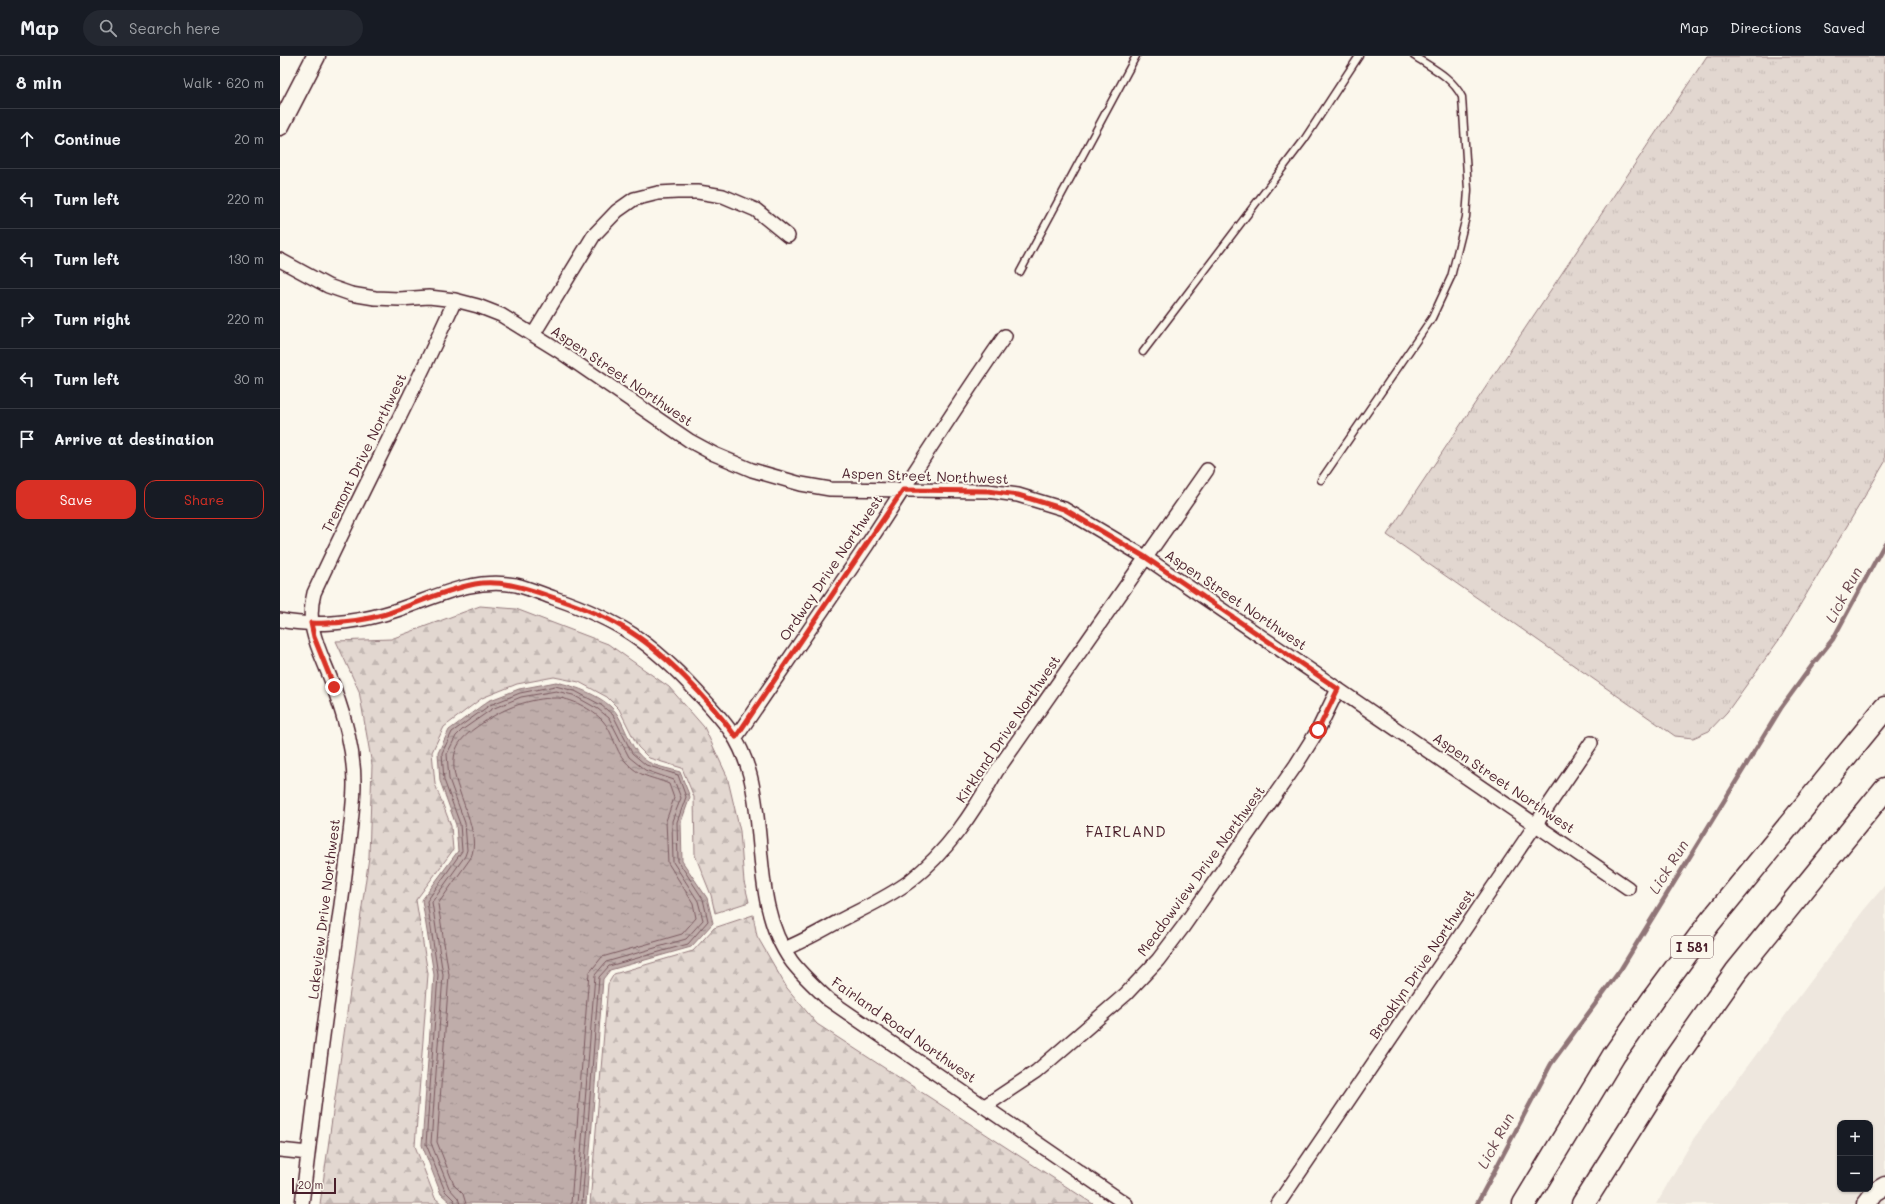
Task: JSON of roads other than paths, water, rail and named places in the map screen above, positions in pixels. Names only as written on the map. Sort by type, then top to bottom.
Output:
[{"type":"highway","name":"I 581","points":[[1524,1204],[1606,1069],[1653,999],[1710,922],[1885,708]]},
{"type":"highway","points":[[1584,1204],[1671,1064],[1736,972],[1885,789]]},
{"type":"main road","points":[[280,126],[316,56]]},
{"type":"main road","points":[[1866,1204],[1875,1192],[1885,1186]]},
{"type":"street","points":[[533,335],[594,234],[617,211],[634,200],[658,194],[677,192],[698,192],[723,196],[756,210],[788,236]]},
{"type":"street","name":"Aspen Street Northwest","points":[[280,260],[328,286],[351,294],[375,298],[399,299],[428,297],[455,300],[478,306],[501,315],[690,441],[714,454],[752,470],[801,484],[830,489],[988,491],[1018,495],[1064,509],[1145,557],[1628,888]]},
{"type":"street","name":"Tremont Drive Northwest","points":[[311,623],[311,604],[314,593],[349,518],[430,356],[455,300]]},
{"type":"street","name":"Ordway Drive Northwest","points":[[736,737],[903,490],[964,393],[1005,336]]},
{"type":"street","name":"Kirkland Drive Northwest","points":[[784,949],[884,898],[909,881],[932,861],[954,837],[979,803],[996,772],[1207,470]]},
{"type":"street","name":"Fairland Road Northwest","points":[[280,620],[311,623],[356,621],[384,614],[456,588],[477,584],[497,583],[517,586],[586,609],[624,628],[650,645],[724,720],[736,737],[746,758],[758,818],[768,908],[784,949],[806,979],[829,1000],[1126,1204]]},
{"type":"street","name":"Lakeview Drive Northwest","points":[[302,1204],[331,977],[343,898],[354,782],[352,752],[346,723],[334,687],[314,637],[311,623]]},
{"type":"street","name":"Meadowview Drive Northwest","points":[[985,1106],[1036,1072],[1126,994],[1158,960],[1183,927],[1296,765],[1318,730],[1338,689]]},
{"type":"street","name":"Brooklyn Drive Northwest","points":[[1278,1204],[1591,743]]},
{"type":"street","points":[[280,1150],[308,1153]]},
{"type":"lane","points":[[1020,272],[1136,56]]},
{"type":"lane","points":[[1143,352],[1304,140],[1359,56]]},
{"type":"lane","points":[[1321,480],[1432,318],[1451,277],[1462,239],[1466,217],[1468,190],[1464,107],[1462,97],[1458,88],[1449,79],[1414,56]]},
{"type":"water","points":[[556,682],[581,689],[606,702],[621,720],[633,747],[642,758],[656,765],[680,772],[690,797],[681,822],[682,861],[707,898],[713,923],[691,947],[610,970],[603,979],[586,1204],[451,1203],[441,1194],[422,1145],[434,975],[422,900],[458,851],[456,825],[440,781],[438,753],[449,730],[488,701],[519,689]]},
{"type":"waterway","name":"Lick Run","points":[[1477,1204],[1551,1064],[1621,969],[1781,708],[1833,639],[1885,543]]},
{"type":"district","name":"FAIRLAND","points":[[1126,832]]}]
